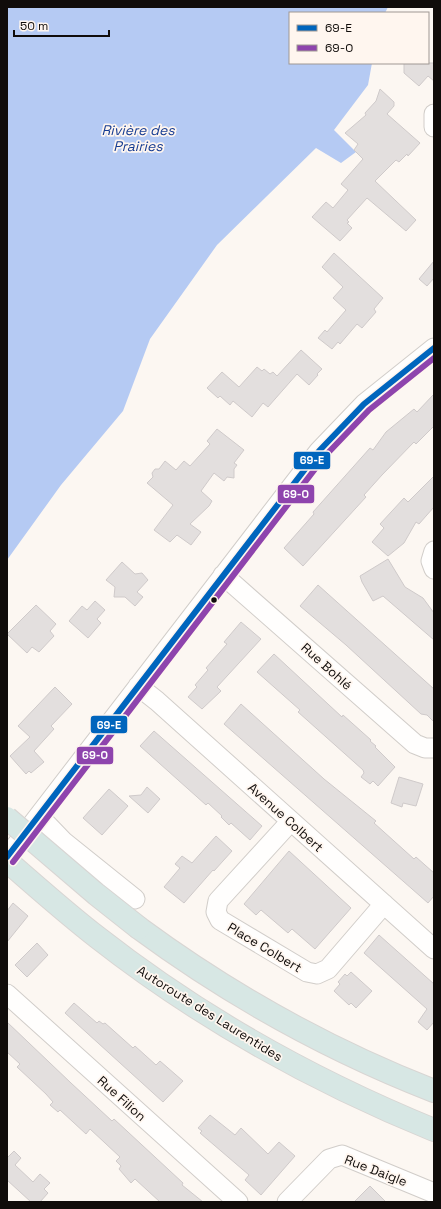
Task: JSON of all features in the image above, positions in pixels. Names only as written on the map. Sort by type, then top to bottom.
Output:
[{"type":"highway","points":[[7,818],[96,894],[139,928],[201,972],[284,1022],[367,1063],[434,1091]]},
{"type":"highway","name":"Autoroute des Laurentides","points":[[7,861],[76,920],[118,953],[180,996],[285,1060],[352,1095],[434,1130]]},
{"type":"street","points":[[434,114],[434,127]]},
{"type":"street","points":[[7,857],[309,464],[341,426],[384,386],[434,348]]},
{"type":"street","points":[[434,551],[432,561],[434,569]]},
{"type":"street","name":"Rue Bohlé","points":[[223,575],[415,744],[425,748],[434,748]]},
{"type":"street","name":"Avenue Colbert","points":[[138,686],[384,904],[432,943]]},
{"type":"street","points":[[39,816],[64,842],[135,899]]},
{"type":"street","name":"Place Colbert","points":[[291,821],[218,901],[216,912],[220,920],[307,972],[316,974],[328,969],[384,904]]},
{"type":"street","name":"Rue Filion","points":[[7,994],[238,1202]]},
{"type":"street","name":"Rue Daigle","points":[[287,1202],[329,1159],[342,1156],[434,1193]]},
{"type":"water","name":"Rivière des Prairies","points":[[7,7],[388,7],[386,12],[289,12],[289,64],[372,64],[368,85],[334,130],[356,152],[341,163],[316,148],[217,245],[150,339],[123,411],[61,485],[7,560]]},
{"type":"building","points":[[434,63],[434,81],[428,76],[419,86],[404,73],[404,64]]},
{"type":"building","points":[[380,89],[394,102],[394,106],[387,114],[420,143],[408,156],[407,154],[399,162],[396,160],[375,181],[416,220],[406,231],[367,198],[347,220],[349,222],[347,223],[352,228],[340,241],[312,217],[326,202],[333,208],[348,190],[341,184],[363,159],[354,150],[358,144],[345,133],[366,115],[365,113],[376,101]]},
{"type":"building","points":[[334,253],[383,298],[374,309],[376,312],[362,328],[357,324],[340,344],[338,342],[332,349],[318,338],[325,330],[327,332],[346,310],[333,298],[343,287],[322,267]]},
{"type":"building","points":[[434,261],[434,278],[427,286],[419,279]]},
{"type":"building","points":[[301,350],[322,369],[317,374],[318,375],[309,385],[297,374],[268,407],[263,403],[252,417],[233,401],[230,405],[220,396],[218,398],[207,388],[222,372],[239,387],[257,367],[262,371],[264,369],[270,374],[273,372],[277,376]]},
{"type":"building","points":[[434,394],[434,426],[416,444],[414,442],[382,475],[364,495],[366,497],[303,566],[284,548],[314,514],[313,512],[370,448],[373,450],[386,432],[414,409],[417,412]]},
{"type":"building","points":[[217,429],[244,450],[234,463],[237,465],[234,469],[234,478],[227,477],[224,481],[214,473],[201,491],[212,501],[209,506],[190,524],[201,532],[191,545],[177,535],[170,542],[154,530],[173,505],[147,483],[153,477],[152,473],[155,469],[159,469],[165,461],[176,470],[184,461],[190,466],[210,444],[207,441]]},
{"type":"building","points":[[434,476],[434,507],[419,524],[416,522],[404,543],[388,556],[372,542],[384,528],[380,524],[404,498],[408,502]]},
{"type":"building","points":[[388,559],[405,587],[423,598],[434,613],[434,640],[383,596],[373,601],[362,582],[360,576]]},
{"type":"building","points":[[122,562],[135,574],[142,573],[148,580],[137,592],[143,597],[135,606],[125,597],[114,597],[115,587],[106,580]]},
{"type":"building","points":[[318,585],[434,689],[434,722],[427,715],[421,714],[346,645],[300,606]]},
{"type":"building","points":[[95,601],[105,610],[97,619],[101,623],[88,638],[69,621],[82,606],[87,610]]},
{"type":"building","points":[[36,605],[56,624],[50,631],[54,636],[39,652],[32,647],[27,653],[7,634]]},
{"type":"building","points":[[241,622],[261,639],[217,687],[221,691],[202,709],[188,697],[197,687],[195,685],[208,670],[206,668],[227,644],[224,642]]},
{"type":"building","points":[[274,654],[342,717],[343,715],[371,740],[370,741],[376,746],[375,747],[395,767],[378,786],[373,781],[370,784],[361,777],[364,773],[363,770],[298,712],[300,710],[257,672]]},
{"type":"building","points":[[55,687],[72,704],[51,726],[54,729],[34,751],[44,762],[31,773],[29,771],[26,774],[10,756],[30,737],[18,726]]},
{"type":"building","points":[[241,704],[324,779],[376,821],[374,823],[414,859],[416,857],[434,873],[434,896],[428,903],[224,724]]},
{"type":"building","points":[[154,731],[262,826],[250,840],[231,823],[229,825],[208,803],[206,805],[140,746]]},
{"type":"building","points":[[399,777],[423,784],[416,806],[403,803],[402,807],[391,803]]},
{"type":"building","points":[[147,787],[160,799],[148,813],[129,796],[141,795]]},
{"type":"building","points":[[109,789],[128,806],[102,835],[83,818]]},
{"type":"building","points":[[216,836],[232,851],[184,903],[164,887],[180,868],[175,864],[182,856],[192,863]]},
{"type":"building","points":[[289,851],[351,908],[315,949],[292,929],[288,933],[261,910],[256,915],[244,904]]},
{"type":"building","points":[[13,903],[28,916],[7,942],[7,911]]},
{"type":"building","points":[[379,935],[434,984],[434,1022],[427,1030],[418,1022],[427,1009],[364,953]]},
{"type":"building","points":[[37,943],[48,955],[27,977],[15,965]]},
{"type":"building","points":[[351,972],[372,991],[356,1008],[351,1003],[349,1005],[334,991],[340,984],[338,982],[345,974],[347,976]]},
{"type":"building","points":[[74,1003],[97,1023],[99,1021],[103,1024],[105,1023],[133,1048],[135,1046],[156,1065],[160,1061],[183,1081],[163,1102],[65,1013]]},
{"type":"building","points":[[7,1022],[112,1121],[114,1119],[183,1183],[182,1185],[203,1202],[160,1202],[135,1179],[131,1183],[119,1169],[121,1166],[116,1161],[120,1157],[90,1129],[86,1134],[60,1110],[58,1112],[50,1105],[53,1102],[46,1094],[17,1067],[20,1064],[7,1052]]},
{"type":"building","points":[[210,1115],[235,1135],[241,1128],[268,1154],[279,1142],[295,1156],[261,1195],[245,1180],[249,1175],[200,1133],[202,1131],[198,1128]]},
{"type":"building","points":[[14,1151],[21,1158],[15,1165],[33,1182],[40,1174],[50,1183],[44,1189],[48,1193],[40,1202],[31,1202],[7,1180],[7,1158]]},
{"type":"building","points":[[370,1186],[386,1202],[354,1202]]},
{"type":"transit line","name":"69-E","points":[[7,857],[319,451],[364,404],[434,348]]},
{"type":"transit line","name":"69-O","points":[[13,862],[325,456],[369,410],[434,358]]}]
